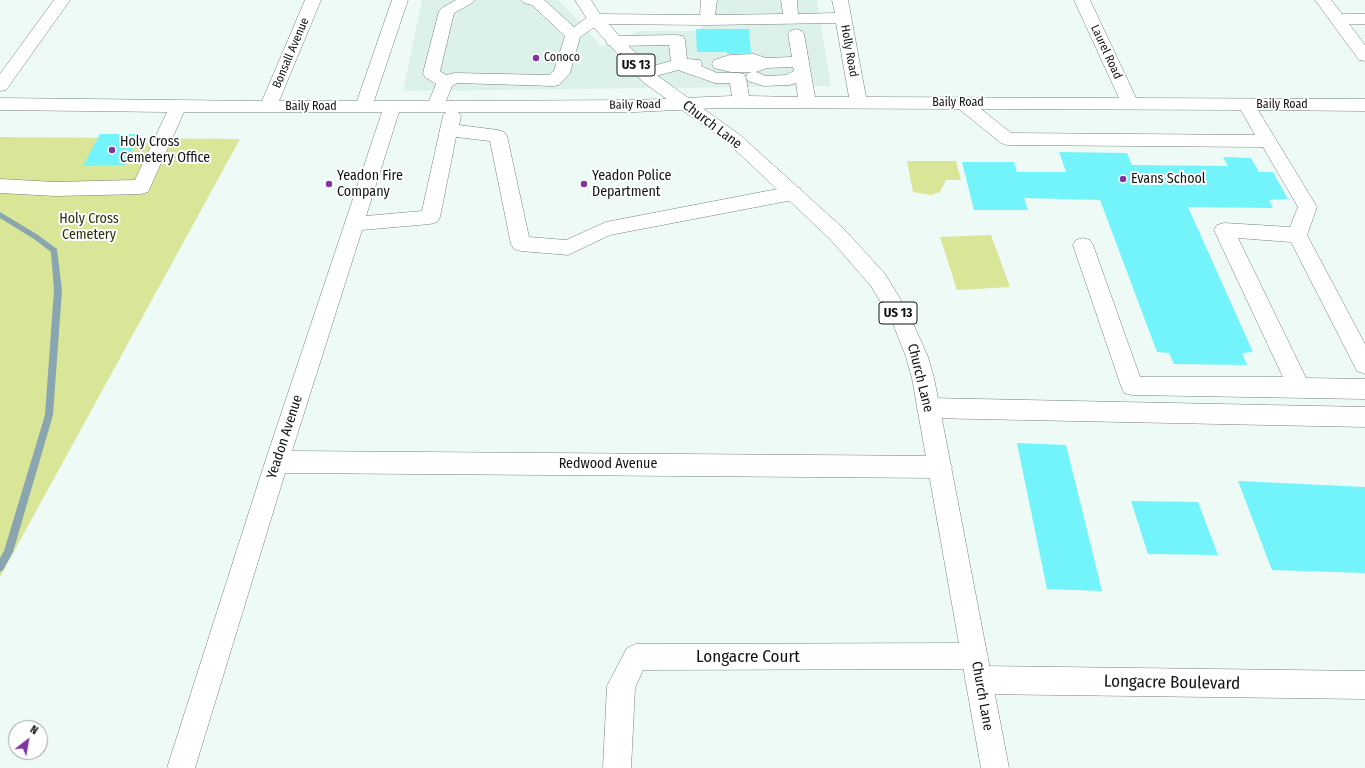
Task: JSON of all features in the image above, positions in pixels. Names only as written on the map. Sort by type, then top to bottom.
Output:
[{"type":"street","points":[[0,86],[62,0]]},
{"type":"street","name":"Bonsall Avenue","points":[[268,107],[313,0]]},
{"type":"street","points":[[364,107],[400,0]]},
{"type":"street","points":[[445,82],[431,73],[447,11],[467,0]]},
{"type":"street","points":[[530,0],[537,2],[573,34]]},
{"type":"street","name":"Church Lane","points":[[582,0],[595,19],[645,74],[684,104],[734,139],[852,249],[878,280],[890,298],[910,337],[917,357],[940,467],[995,768]]},
{"type":"street","points":[[707,20],[709,0]]},
{"type":"street","points":[[789,0],[791,19]]},
{"type":"street","name":"Holly Road","points":[[840,0],[858,102]]},
{"type":"street","name":"Laurel Road","points":[[1082,0],[1130,104]]},
{"type":"street","points":[[1323,0],[1365,56]]},
{"type":"street","points":[[435,107],[445,82],[455,78],[553,81],[562,73],[573,34],[595,19],[707,20],[843,18]]},
{"type":"street","points":[[1337,19],[1365,19]]},
{"type":"street","points":[[796,34],[800,71],[807,102]]},
{"type":"street","points":[[614,41],[677,40],[679,64]]},
{"type":"street","points":[[645,74],[679,64],[720,64],[730,60],[754,59],[800,71]]},
{"type":"street","points":[[679,64],[714,78],[746,78],[764,81],[789,80],[800,71]]},
{"type":"street","points":[[741,102],[746,78]]},
{"type":"street","name":"Baily Road","points":[[0,104],[268,107],[636,106],[741,102],[1365,105]]},
{"type":"street","points":[[963,103],[1007,139],[1268,141]]},
{"type":"street","points":[[1246,104],[1308,207],[1297,234],[1365,365]]},
{"type":"street","points":[[0,186],[55,188],[140,187],[178,106]]},
{"type":"street","points":[[503,106],[498,136],[520,244],[568,248],[606,229],[793,193]]},
{"type":"street","name":"Yeadon Avenue","points":[[182,768],[276,462],[392,107]]},
{"type":"street","points":[[354,224],[430,217],[454,107]]},
{"type":"street","points":[[449,130],[498,136]]},
{"type":"street","points":[[1297,234],[1224,230],[1299,387]]},
{"type":"street","points":[[1083,245],[1132,386],[1365,389]]},
{"type":"street","points":[[928,408],[1365,417]]},
{"type":"street","name":"Redwood Avenue","points":[[276,462],[940,467]]},
{"type":"street","name":"Longacre Court","points":[[617,768],[621,686],[636,657],[977,668]]},
{"type":"street","name":"Longacre Boulevard","points":[[977,668],[1365,685]]},
{"type":"shaded area","points":[[422,0],[559,0],[601,46],[639,31],[701,31],[704,0],[817,0],[831,86],[403,91]]},
{"type":"green space","name":"Holy Cross Cemetery","points":[[0,137],[240,139],[0,577]]},
{"type":"green space","points":[[907,161],[956,161],[961,180],[946,180],[940,192],[931,195],[913,192]]},
{"type":"green space","points":[[991,235],[1010,287],[957,290],[940,237]]},
{"type":"building","points":[[696,29],[749,29],[751,53],[727,54],[727,52],[697,52]]},
{"type":"building","name":"Holy Cross Cemetery Office","points":[[100,134],[140,134],[125,165],[83,166]]},
{"type":"building","points":[[1059,152],[1127,153],[1132,165],[1228,166],[1223,157],[1251,158],[1259,172],[1273,172],[1288,199],[1269,200],[1273,208],[1188,207],[1253,352],[1242,353],[1247,365],[1174,364],[1169,353],[1157,352],[1100,200],[1024,198],[1028,210],[974,210],[962,162],[1014,162],[1017,172],[1066,172]]},
{"type":"building","points":[[1017,443],[1066,445],[1102,591],[1047,589]]},
{"type":"building","points":[[1238,481],[1365,487],[1365,573],[1272,570]]},
{"type":"building","points":[[1131,501],[1198,502],[1218,555],[1148,554]]},
{"type":"waterway","points":[[0,215],[36,237],[54,251],[58,290],[49,415],[8,552],[0,567]]},
{"type":"place","name":"Conoco","points":[[536,58]]},
{"type":"place","name":"Holy Cross Cemetery Office","points":[[112,150]]},
{"type":"place","name":"Evans School","points":[[1123,179]]},
{"type":"place","name":"Yeadon Fire Company","points":[[329,184]]},
{"type":"place","name":"Yeadon Police Department","points":[[584,184]]}]
